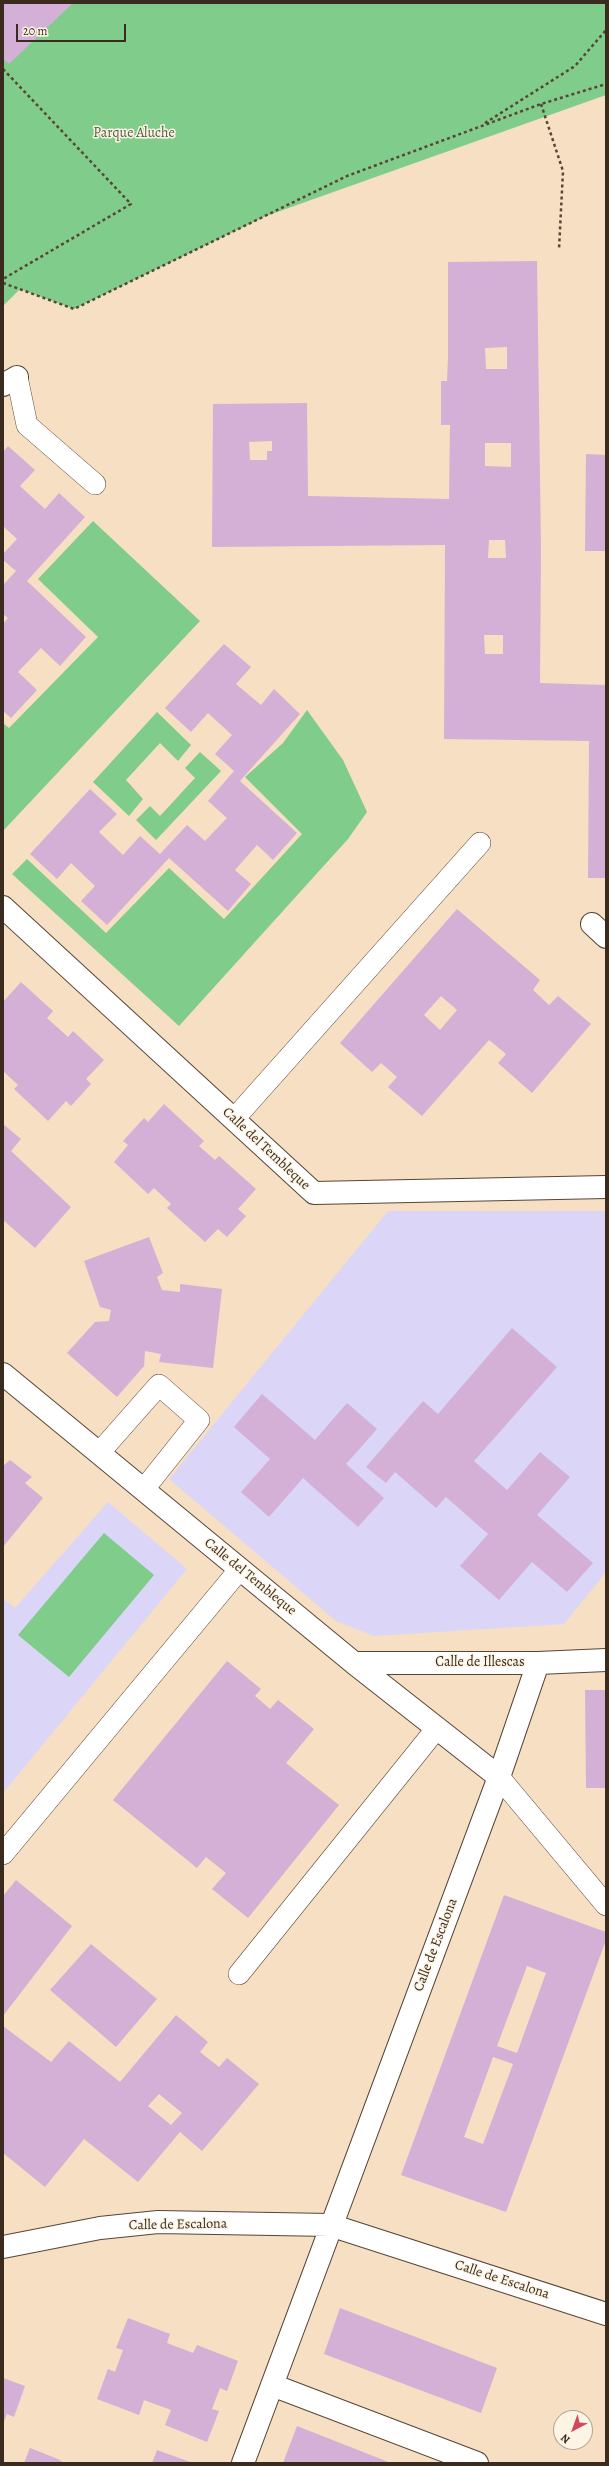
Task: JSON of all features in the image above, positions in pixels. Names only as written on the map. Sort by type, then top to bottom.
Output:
[{"type":"street","name":"Calle del Tembleque","points":[[3,907],[314,1193],[606,1187]]},
{"type":"street","name":"Calle del Tembleque","points":[[3,1374],[354,1663],[499,1777]]},
{"type":"street","name":"Calle de Illescas","points":[[354,1663],[538,1663],[606,1660]]},
{"type":"street","name":"Calle de Escalona","points":[[243,2463],[330,2225],[499,1777],[538,1663]]},
{"type":"street","name":"Calle de Escalona","points":[[3,2247],[100,2228],[158,2222],[330,2225],[606,2314]]},
{"type":"street","points":[[272,2385],[477,2463]]},
{"type":"lane","points":[[10,381],[27,425],[95,484]]},
{"type":"lane","points":[[234,1119],[480,843]]},
{"type":"lane","points":[[99,1453],[159,1385],[199,1420],[144,1490]]},
{"type":"lane","points":[[3,1854],[240,1569]]},
{"type":"lane","points":[[239,1974],[437,1728]]},
{"type":"lane","points":[[499,1777],[606,1905]]},
{"type":"path","points":[[480,127],[575,66],[606,30]]},
{"type":"path","points":[[3,69],[131,204],[3,279]]},
{"type":"path","points":[[3,283],[74,309],[347,176],[541,104],[606,84]]},
{"type":"path","points":[[541,104],[563,171],[559,249]]},
{"type":"shaded area","points":[[388,1211],[606,1211],[606,1572],[564,1624],[374,1636],[336,1621],[169,1479]]},
{"type":"shaded area","points":[[108,1502],[187,1569],[3,1793],[3,1599],[15,1608]]},
{"type":"green space","name":"Parque Aluche","points":[[3,3],[606,3],[606,95],[266,216],[74,309],[20,289],[3,306]]},
{"type":"green space","points":[[93,521],[200,621],[3,831],[3,723],[9,728],[98,637],[38,579]]},
{"type":"green space","points":[[307,710],[343,760],[367,812],[348,839],[179,1026],[12,874],[27,859],[106,933],[169,868],[224,919],[302,834],[245,777],[283,743]]},
{"type":"green space","points":[[157,712],[191,745],[178,761],[160,743],[126,780],[143,799],[129,816],[93,782]]},
{"type":"green space","points":[[200,752],[221,771],[156,840],[136,820],[150,806],[160,816],[195,778],[185,768]]},
{"type":"green space","points":[[104,1533],[154,1575],[69,1677],[18,1635]]},
{"type":"building","points":[[3,3],[73,3],[9,64],[3,59]]},
{"type":"building","points":[[537,261],[541,550],[540,683],[606,685],[606,878],[588,878],[589,741],[444,739],[445,545],[212,547],[213,404],[307,403],[308,496],[449,499],[450,425],[441,425],[441,381],[447,381],[448,262]],"holes":[[[507,347],[507,369],[486,369],[485,348]],[[272,441],[272,451],[267,451],[267,460],[250,460],[249,442]],[[485,443],[511,443],[511,467],[485,466]],[[489,540],[505,540],[506,558],[488,558]],[[484,635],[503,635],[503,654],[485,654]]]},
{"type":"building","points":[[8,446],[35,470],[20,486],[45,509],[59,493],[85,517],[27,581],[86,637],[60,666],[41,648],[18,672],[37,690],[11,718],[3,711],[3,624],[8,618],[3,614],[3,585],[16,571],[3,560],[3,554],[17,539],[3,526],[3,452]]},
{"type":"building","points":[[586,454],[606,455],[606,551],[585,551]]},
{"type":"building","points":[[224,644],[251,667],[236,684],[261,705],[274,689],[300,714],[240,781],[297,833],[273,860],[257,845],[235,870],[251,884],[228,911],[169,858],[107,925],[81,901],[95,886],[71,863],[57,879],[30,854],[90,789],[117,814],[99,832],[123,855],[140,836],[160,854],[187,825],[205,841],[227,818],[208,801],[234,771],[215,754],[232,735],[208,713],[191,732],[165,708]]},
{"type":"building","points":[[457,909],[540,980],[533,990],[549,1005],[558,996],[591,1024],[532,1093],[498,1063],[506,1054],[489,1040],[422,1116],[388,1087],[397,1077],[381,1063],[372,1072],[340,1043]],"holes":[[[441,996],[457,1010],[440,1030],[424,1015]]]},
{"type":"building","points":[[21,982],[53,1011],[47,1018],[68,1037],[73,1031],[104,1060],[86,1079],[91,1084],[71,1106],[66,1101],[48,1121],[14,1089],[18,1085],[3,1071],[3,1002]]},
{"type":"building","points":[[164,1104],[204,1141],[199,1146],[215,1160],[219,1156],[256,1189],[238,1209],[246,1216],[227,1237],[218,1229],[205,1242],[167,1208],[171,1204],[154,1188],[148,1194],[114,1162],[128,1145],[123,1141],[144,1118],[148,1122]]},
{"type":"building","points":[[3,1124],[21,1139],[11,1151],[71,1207],[35,1248],[3,1220]]},
{"type":"building","points":[[149,1237],[163,1273],[157,1277],[162,1290],[180,1292],[180,1284],[222,1289],[213,1368],[159,1362],[161,1354],[145,1351],[144,1366],[117,1397],[67,1353],[95,1322],[109,1321],[111,1310],[100,1307],[84,1261]]},
{"type":"building","points":[[512,1328],[557,1367],[474,1461],[507,1490],[540,1452],[570,1477],[537,1515],[593,1563],[567,1592],[532,1562],[499,1600],[460,1566],[488,1534],[446,1497],[436,1508],[395,1472],[386,1483],[366,1467],[423,1401],[438,1414]]},
{"type":"building","points":[[262,1394],[315,1440],[347,1403],[377,1429],[346,1464],[384,1498],[358,1527],[303,1478],[269,1517],[241,1492],[270,1459],[234,1427]]},
{"type":"building","points":[[10,1460],[32,1477],[25,1483],[43,1498],[3,1547],[3,1466]]},
{"type":"building","points":[[227,1661],[261,1689],[255,1696],[270,1709],[278,1700],[314,1729],[286,1763],[339,1805],[248,1918],[212,1889],[226,1873],[206,1857],[197,1868],[113,1800]]},
{"type":"building","points":[[585,1690],[606,1690],[606,1788],[586,1788]]},
{"type":"building","points":[[16,1880],[72,1926],[3,2016],[3,1896]]},
{"type":"building","points":[[504,1895],[606,1932],[606,1940],[506,2212],[401,2175]],"holes":[[[527,1966],[546,1973],[517,2053],[497,2046]],[[493,2057],[513,2064],[483,2144],[464,2137]]]},
{"type":"building","points":[[91,1944],[157,1999],[116,2047],[50,1990]]},
{"type":"building","points":[[176,2015],[208,2042],[200,2052],[219,2067],[227,2058],[259,2084],[202,2151],[180,2132],[138,2182],[84,2139],[45,2187],[3,2153],[3,2026],[51,2062],[69,2041],[120,2082]],"holes":[[[159,2094],[182,2113],[171,2125],[148,2106]]]},
{"type":"building","points":[[340,2308],[497,2368],[481,2413],[324,2354]]},
{"type":"building","points":[[128,2318],[170,2334],[167,2343],[193,2353],[197,2345],[238,2361],[227,2391],[220,2388],[212,2409],[219,2411],[207,2442],[165,2425],[171,2410],[144,2400],[139,2415],[97,2399],[108,2369],[115,2372],[123,2350],[116,2348]]},
{"type":"building","points":[[3,2378],[25,2386],[14,2417],[7,2414],[3,2424]]},
{"type":"building","points":[[297,2426],[391,2463],[283,2463]]},
{"type":"building","points":[[30,2448],[58,2459],[64,2463],[24,2463]]},
{"type":"building","points":[[157,2450],[193,2463],[152,2463]]}]
